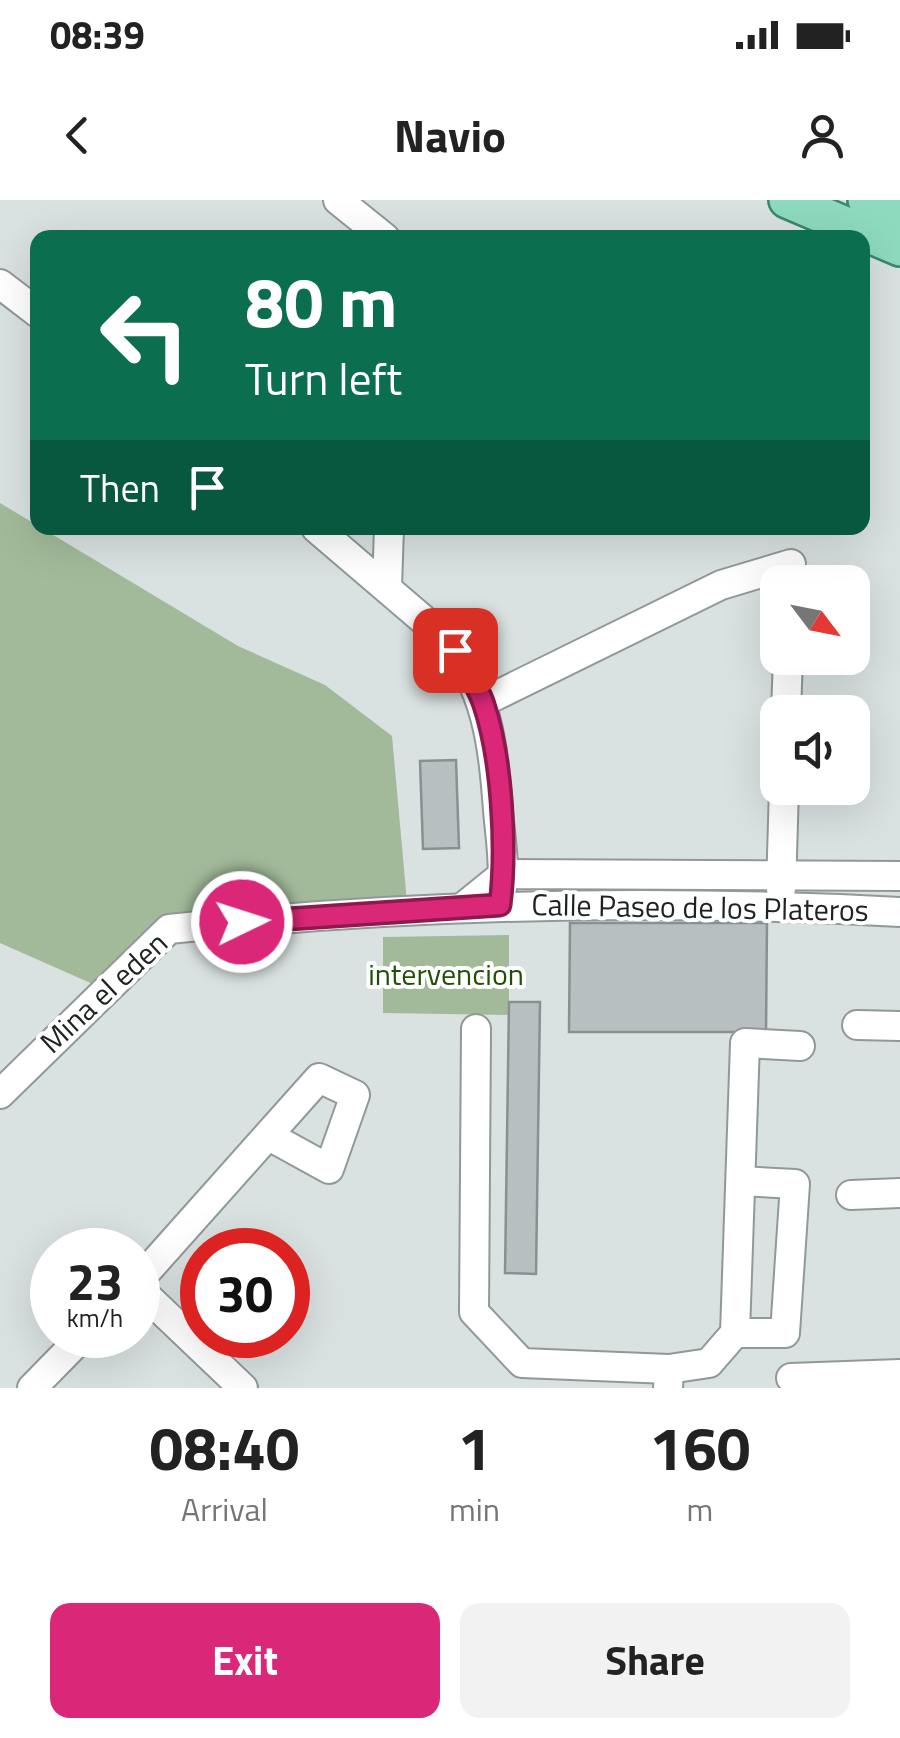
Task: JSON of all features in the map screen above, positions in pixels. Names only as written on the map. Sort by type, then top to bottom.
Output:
[{"type":"main road","points":[[787,200],[824,227]]},
{"type":"main road","points":[[866,200],[900,214]]},
{"type":"main road","points":[[870,240],[900,248]]},
{"type":"street","points":[[338,200],[376,230]]},
{"type":"street","points":[[0,284],[30,306]]},
{"type":"street","points":[[324,535],[455,650],[483,702],[492,738],[504,874],[500,905]]},
{"type":"street","points":[[387,587],[389,535]]},
{"type":"street","points":[[483,702],[721,585],[760,578]]},
{"type":"street","points":[[781,906],[784,805]]},
{"type":"street","points":[[462,908],[504,874]]},
{"type":"street","name":"Calle Paseo de los Plateros","points":[[504,874],[900,876]]},
{"type":"street","name":"Calle Paseo de los Plateros","points":[[500,905],[781,906],[900,912]]},
{"type":"street","name":"Mina el eden","points":[[0,1094],[170,928],[500,905]]},
{"type":"street","points":[[857,1026],[900,1026]]},
{"type":"street","points":[[476,1029],[474,1312],[522,1362],[668,1378],[709,1363],[735,1333],[744,1043],[800,1046]]},
{"type":"street","points":[[160,1259],[269,1136]]},
{"type":"street","points":[[735,1333],[785,1333],[794,1184],[741,1181]]},
{"type":"street","points":[[850,1194],[900,1193]]},
{"type":"street","points":[[160,1309],[227,1384]]},
{"type":"street","points":[[32,1388],[61,1358]]},
{"type":"street","points":[[791,1378],[900,1374]]},
{"type":"green space","points":[[0,503],[30,521],[30,535],[53,535],[238,646],[325,685],[392,736],[407,902],[169,921],[95,985],[0,943]]},
{"type":"green space","name":"intervencion","points":[[509,935],[509,1015],[383,1013],[383,937]]},
{"type":"building","points":[[456,760],[459,848],[423,849],[420,761]]},
{"type":"building","points":[[570,923],[767,923],[766,1032],[569,1032]]},
{"type":"building","points":[[509,1002],[540,1002],[536,1274],[505,1273]]},
{"type":"route","points":[[242,922],[500,905],[504,874],[492,738],[483,702],[455,650]]}]
